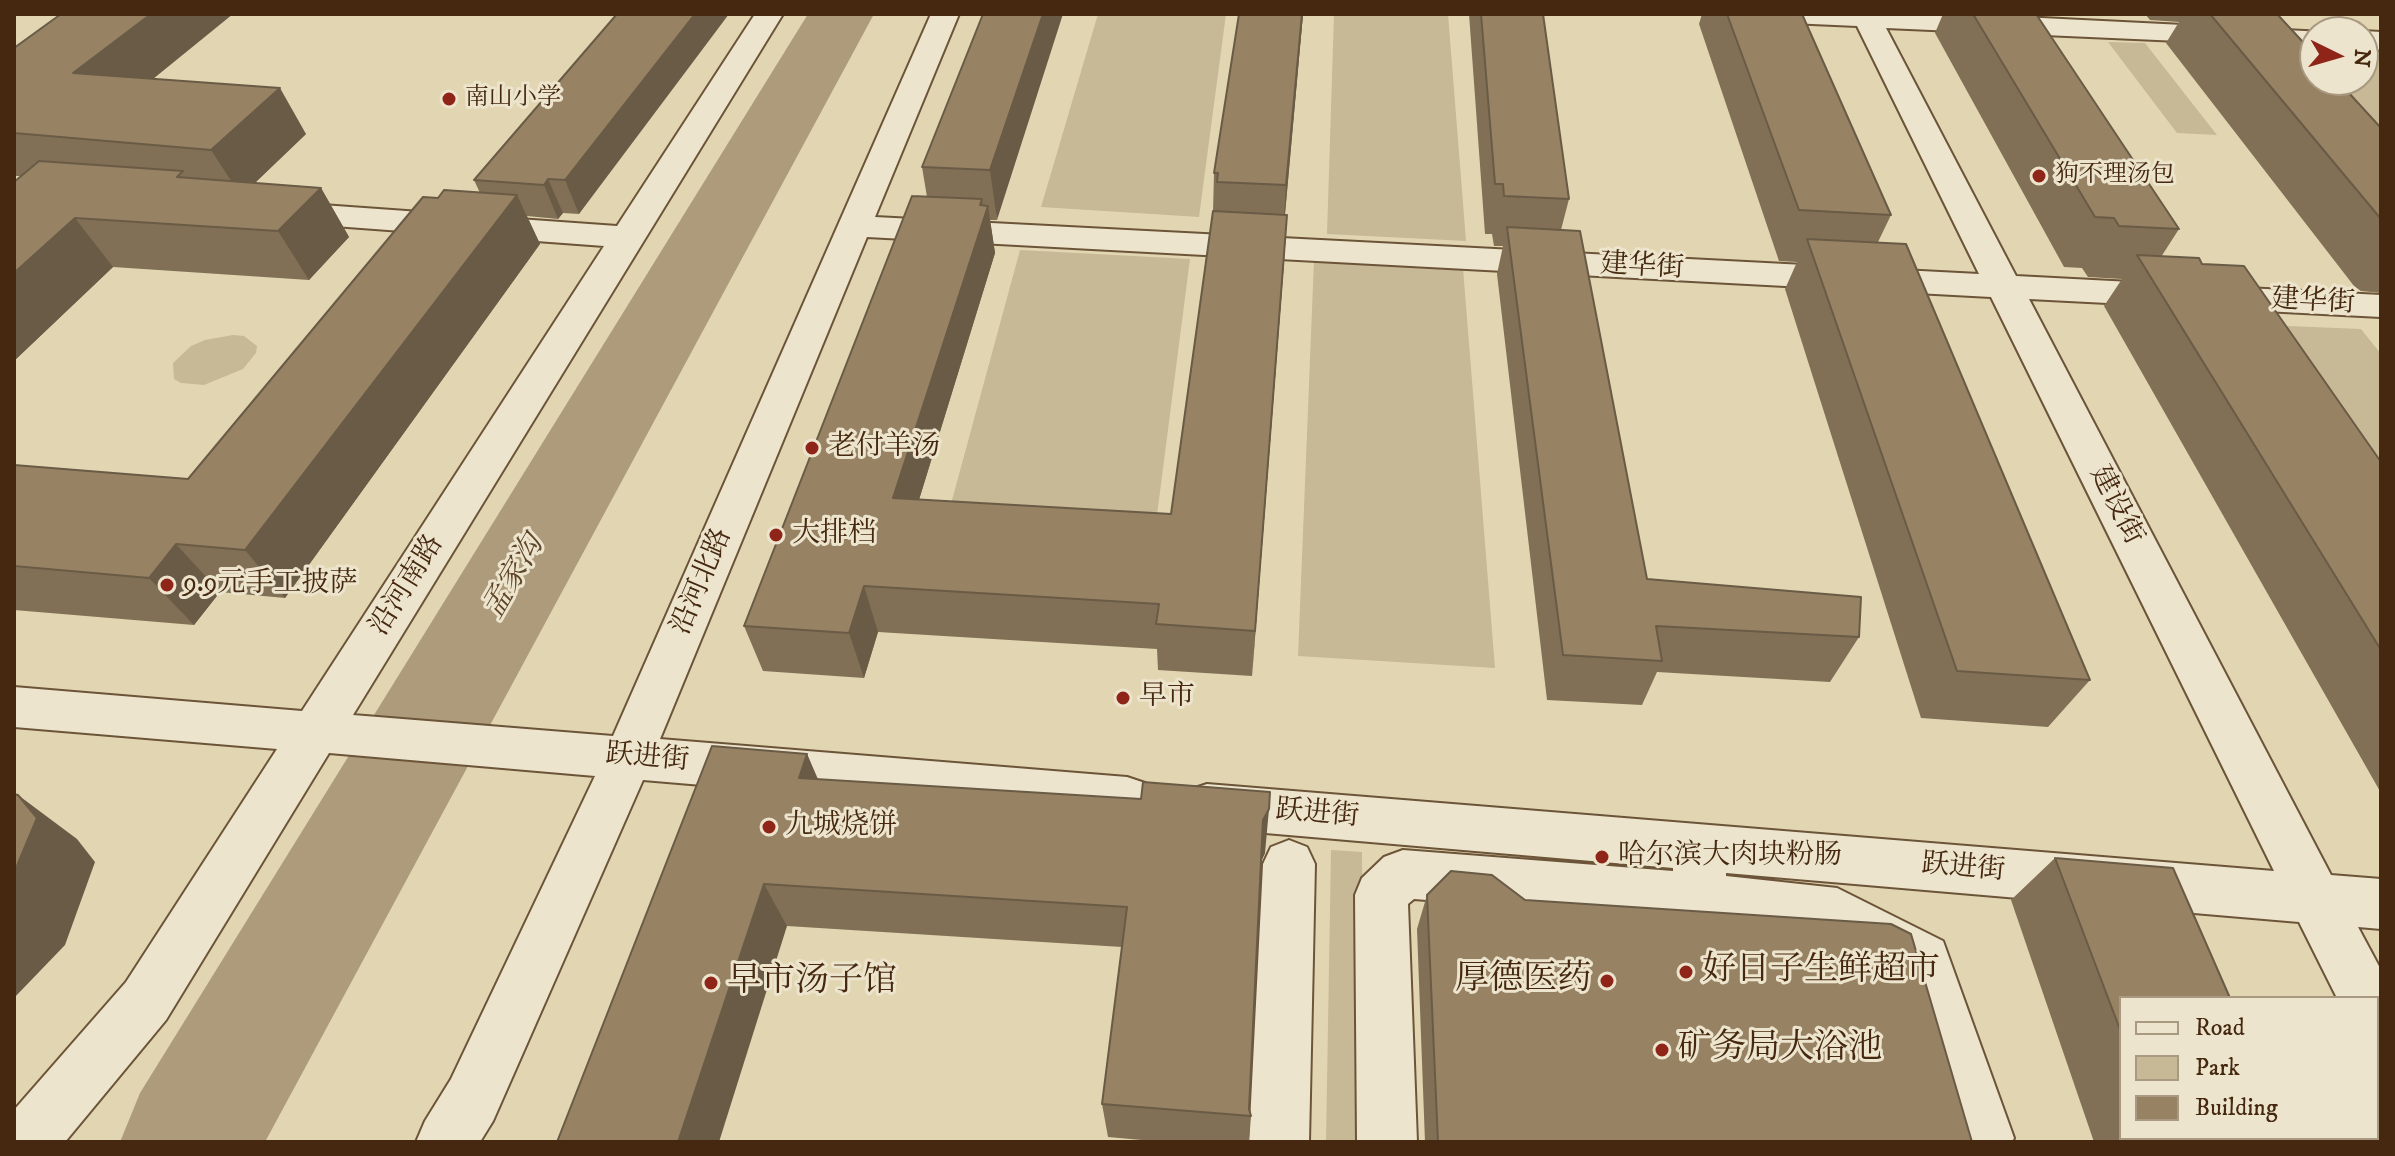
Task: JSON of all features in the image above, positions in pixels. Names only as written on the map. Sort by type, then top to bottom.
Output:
[{"type":"street","name":"沿河南路","points":[[26,1142],[146,1001],[334,733],[628,237],[769,14]]},
{"type":"street","name":"沿河北路","points":[[446,1142],[472,1100],[626,758],[945,14]]},
{"type":"street","points":[[1767,14],[2299,37]]},
{"type":"street","name":"建设街","points":[[1866,16],[2365,996]]},
{"type":"street","points":[[253,210],[628,237]]},
{"type":"street","name":"建华街","points":[[855,226],[2381,306]]},
{"type":"street","name":"跃进街","points":[[14,707],[626,758],[1700,872],[2315,898],[2381,904]]},
{"type":"street","points":[[1279,1142],[1289,864]]},
{"type":"street","points":[[1387,1142],[1381,895],[1403,874],[1700,872],[1837,913],[1924,959],[1984,1138]]},
{"type":"green space","points":[[1098,14],[1226,14],[1199,217],[1041,207]]},
{"type":"green space","points":[[1334,14],[1448,14],[1466,241],[1327,234]]},
{"type":"green space","points":[[2108,42],[2145,43],[2217,135],[2177,133]]},
{"type":"green space","points":[[2263,47],[2299,48],[2299,89]]},
{"type":"green space","points":[[2379,51],[2381,51],[2381,184],[2305,96],[2379,96]]},
{"type":"green space","points":[[1020,250],[1190,259],[1153,546],[942,537]]},
{"type":"green space","points":[[1314,260],[1463,268],[1495,668],[1298,656]]},
{"type":"green space","points":[[2239,324],[2361,329],[2381,354],[2381,526]]},
{"type":"green space","points":[[233,335],[244,336],[257,346],[256,353],[243,369],[204,385],[181,383],[174,379],[173,363],[191,346]]},
{"type":"green space","points":[[1331,850],[1362,852],[1364,1142],[1326,1142]]},
{"type":"building","points":[[61,14],[151,14],[73,73],[280,88],[211,150],[14,133],[14,48]]},
{"type":"building","points":[[617,14],[695,14],[565,180],[548,179],[544,185],[474,180]]},
{"type":"building","points":[[983,14],[1043,14],[990,170],[922,167]]},
{"type":"building","points":[[1239,14],[1302,14],[1286,185],[1217,182],[1218,173],[1214,173]]},
{"type":"building","points":[[1481,14],[1543,14],[1569,199],[1504,196],[1503,184],[1495,184]]},
{"type":"building","points":[[1727,14],[1802,14],[1891,215],[1799,210]]},
{"type":"building","points":[[1973,14],[2036,14],[2179,229],[2119,226],[2114,218],[2095,217]]},
{"type":"building","points":[[2210,14],[2277,14],[2299,38],[2299,96],[2352,96],[2381,128],[2381,219]]},
{"type":"building","points":[[39,161],[183,171],[177,177],[321,188],[278,231],[75,218],[14,273],[14,182]]},
{"type":"building","points":[[444,190],[517,195],[245,550],[176,544],[149,578],[14,566],[14,465],[188,479],[423,197],[438,198]]},
{"type":"building","points":[[912,196],[982,199],[980,205],[988,206],[893,498],[1171,514],[1213,211],[1287,215],[1255,631],[1156,624],[1159,604],[864,586],[849,633],[744,626]]},
{"type":"building","points":[[1507,227],[1580,231],[1647,579],[1861,597],[1859,637],[1656,626],[1662,661],[1563,655]]},
{"type":"building","points":[[1807,239],[1906,244],[2090,680],[1957,671]]},
{"type":"building","points":[[2137,255],[2199,258],[2202,264],[2244,266],[2381,462],[2381,650]]},
{"type":"building","points":[[712,746],[807,754],[799,778],[1141,799],[1143,782],[1270,792],[1269,809],[1263,820],[1251,1116],[1102,1104],[1127,907],[764,884],[678,1142],[557,1142]]},
{"type":"building","points":[[14,794],[37,818],[14,873]]},
{"type":"building","points":[[2055,858],[2173,868],[2229,996],[2119,996],[2119,1027]]},
{"type":"building","name":"矿务局大浴池","points":[[1451,871],[1492,875],[1525,900],[1891,924],[1911,934],[1972,1142],[1438,1142],[1427,895]]},
{"type":"building","points":[[2162,1140],[2293,1142],[2162,1142]]},
{"type":"waterway","name":"孟家沟","points":[[189,1142],[841,14]]},
{"type":"place","name":"南山小学","points":[[449,99]]},
{"type":"place","name":"狗不理汤包","points":[[2039,176]]},
{"type":"place","name":"老付羊汤","points":[[812,448]]},
{"type":"place","name":"大排档","points":[[776,535]]},
{"type":"place","name":"9.9元手工披萨","points":[[167,585]]},
{"type":"place","name":"早市","points":[[1123,698]]},
{"type":"place","name":"九城烧饼","points":[[769,827]]},
{"type":"place","name":"哈尔滨大肉块粉肠","points":[[1602,857]]},
{"type":"place","name":"好日子生鲜超市","points":[[1686,972]]},
{"type":"place","name":"厚德医药","points":[[1607,981]]},
{"type":"place","name":"早市汤子馆","points":[[711,983]]},
{"type":"place","name":"矿务局大浴池","points":[[1662,1050]]}]
